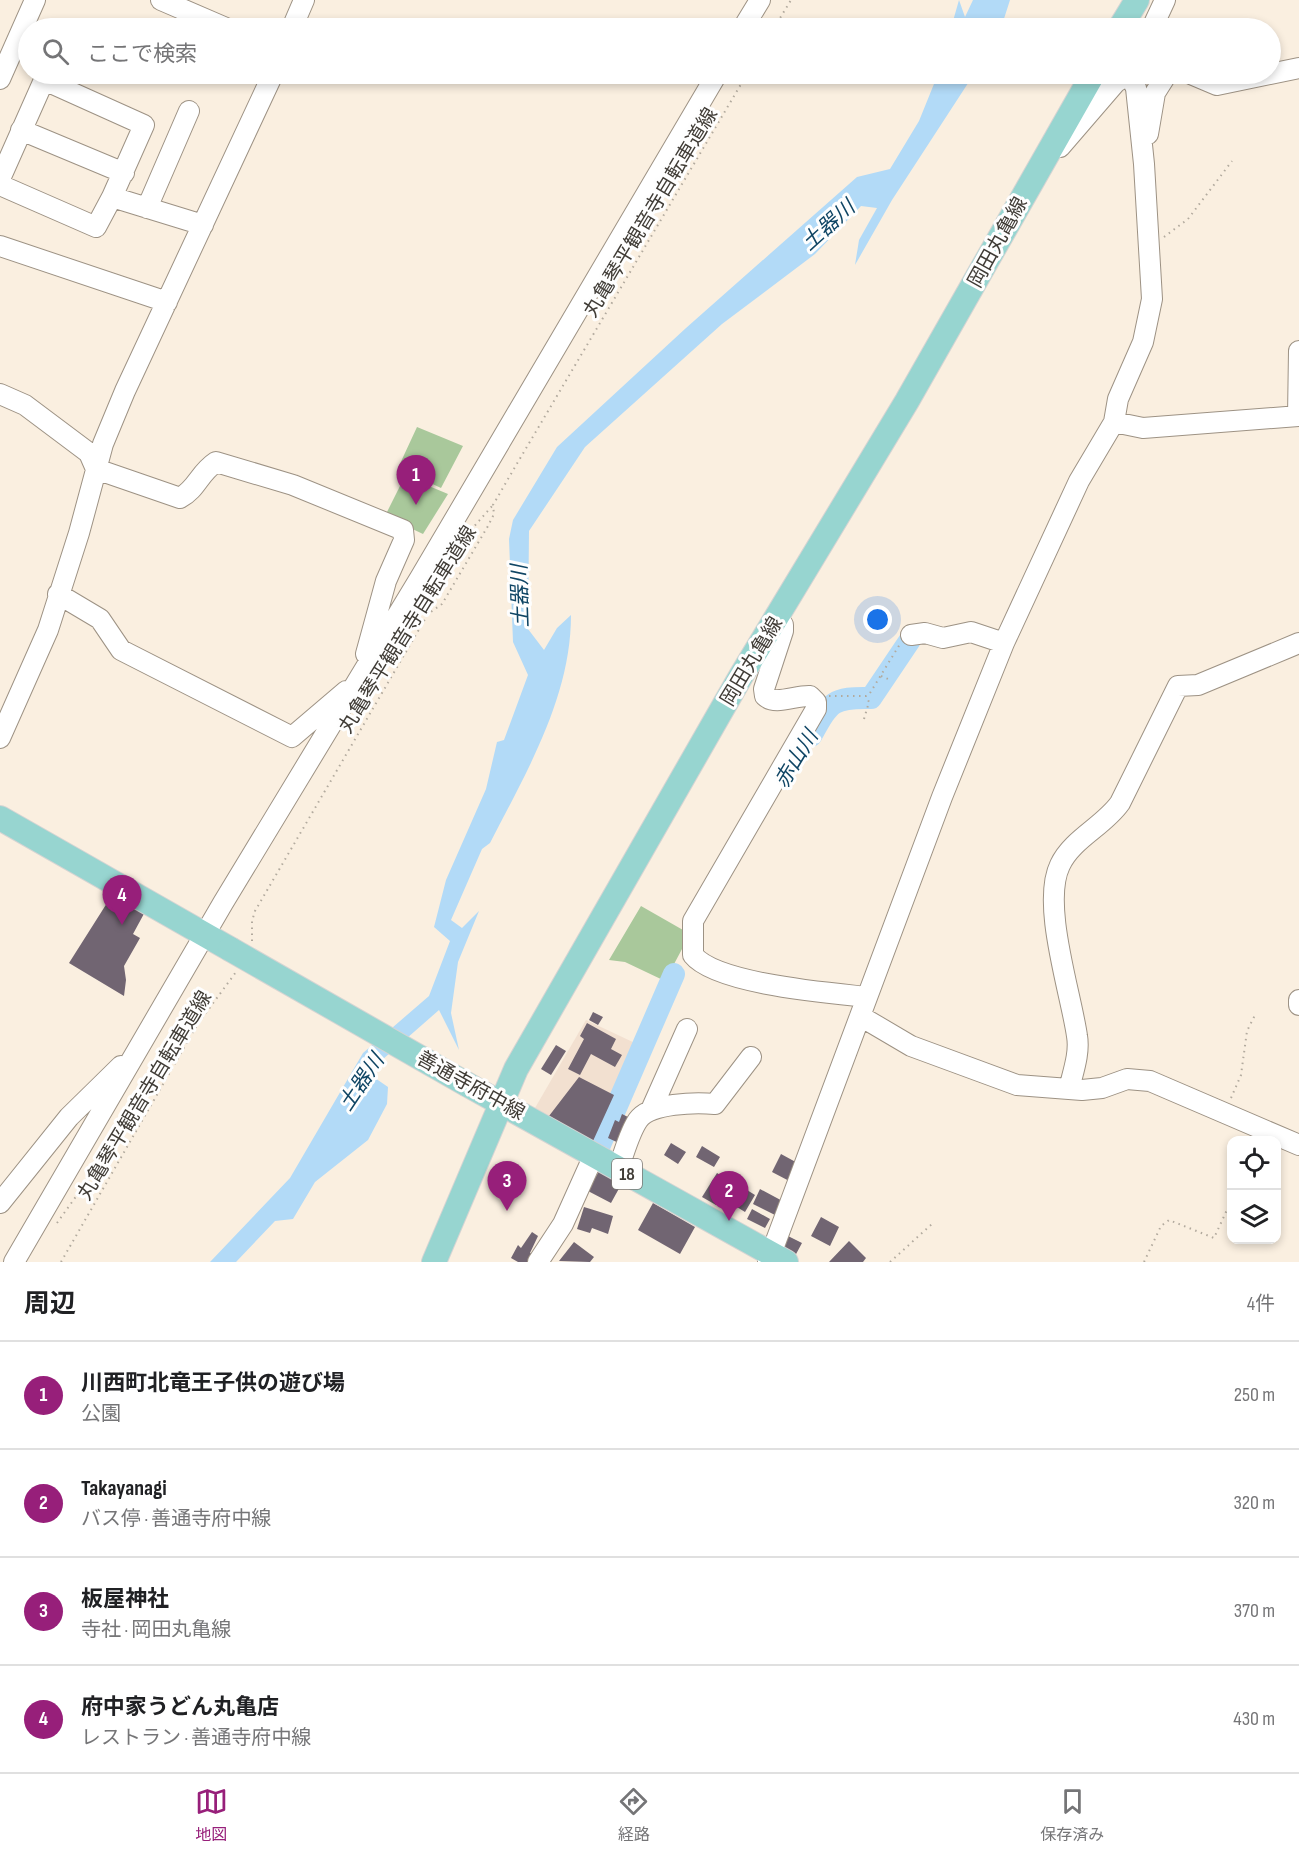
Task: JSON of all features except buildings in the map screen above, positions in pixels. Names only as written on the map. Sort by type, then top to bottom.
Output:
[{"type":"main road","points":[[1126,18],[1137,0]]},
{"type":"main road","name":"岡田丸亀線","points":[[434,1262],[516,1069],[776,621],[907,401],[1087,84]]},
{"type":"main road","name":"善通寺府中線","points":[[0,818],[776,1259]]},
{"type":"street","points":[[23,18],[34,0]]},
{"type":"street","points":[[296,18],[303,0]]},
{"type":"street","points":[[749,18],[760,0]]},
{"type":"street","points":[[1157,18],[1165,0]]},
{"type":"street","points":[[167,1],[204,18]]},
{"type":"street","points":[[0,80],[7,45],[18,27]]},
{"type":"street","points":[[1281,72],[1299,68]]},
{"type":"street","points":[[42,84],[0,178],[96,227],[144,125],[53,84]]},
{"type":"street","points":[[0,738],[48,630],[80,533],[103,444],[124,391],[268,84]]},
{"type":"street","points":[[14,1262],[206,934],[711,84]]},
{"type":"street","points":[[1032,180],[1114,84]]},
{"type":"street","points":[[776,1259],[860,1016],[942,797],[1004,643],[1079,481],[1114,422],[1118,399],[1143,342],[1152,300],[1144,164],[1134,84]]},
{"type":"street","points":[[1144,164],[1155,93],[1161,84]]},
{"type":"street","points":[[147,208],[189,111]]},
{"type":"street","points":[[21,130],[123,173]]},
{"type":"street","points":[[112,197],[203,225]]},
{"type":"street","points":[[0,246],[167,302]]},
{"type":"street","points":[[1114,422],[1143,429],[1298,416],[1299,351]]},
{"type":"street","points":[[0,394],[25,405],[89,453],[96,469],[180,498],[191,492],[203,470],[216,462],[293,485],[404,530],[404,540],[386,581],[357,682],[340,693],[292,736],[121,650],[100,619],[58,594]]},
{"type":"street","points":[[776,621],[783,625],[783,631],[764,689],[765,696],[776,701],[799,695],[810,696],[816,702],[816,708],[811,721],[693,921],[693,955],[708,966],[779,986],[867,997]]},
{"type":"street","points":[[911,635],[925,633],[943,638],[971,632],[1004,643]]},
{"type":"street","points":[[1069,1089],[1077,1057],[1078,1038],[1064,976],[1054,901],[1055,879],[1060,866],[1074,848],[1112,815],[1120,804],[1178,687],[1198,685],[1299,643]]},
{"type":"street","points":[[1299,1000],[1299,1005]]},
{"type":"street","points":[[860,1016],[911,1046],[1017,1085],[1092,1090],[1127,1079],[1150,1082],[1299,1145]]},
{"type":"street","points":[[618,1169],[638,1121],[651,1110],[687,1029]]},
{"type":"street","points":[[651,1110],[696,1102],[715,1104],[751,1057]]},
{"type":"street","points":[[0,1203],[69,1117],[124,1062],[130,1065]]},
{"type":"street","points":[[538,1262],[563,1224],[594,1155]]},
{"type":"path","points":[[780,18],[791,0]]},
{"type":"path","name":"丸亀琴平観音寺自転車道線","points":[[61,1262],[240,953],[255,911],[281,864],[422,623],[431,610],[445,599],[494,514],[493,505],[741,84]]},
{"type":"path","points":[[1150,247],[1188,219],[1232,161]]},
{"type":"path","points":[[866,696],[902,641],[911,635]]},
{"type":"path","points":[[881,676],[888,679]]},
{"type":"path","points":[[816,702],[833,695],[866,696]]},
{"type":"path","points":[[864,719],[869,702],[866,696]]},
{"type":"path","points":[[1226,1113],[1241,1075],[1247,1031],[1255,1015]]},
{"type":"path","points":[[56,1225],[126,1128],[137,1129]]},
{"type":"path","points":[[1144,1262],[1161,1226],[1169,1220],[1214,1238],[1227,1210]]},
{"type":"path","points":[[890,1262],[932,1224]]},
{"type":"shaded area","points":[[586,1020],[637,1044],[593,1141],[535,1108]]},
{"type":"green space","points":[[417,427],[463,446],[441,488],[398,468]]},
{"type":"green space","points":[[405,476],[448,494],[423,534],[385,516]]},
{"type":"green space","points":[[641,906],[690,934],[665,981],[625,962],[609,960]]},
{"type":"water","points":[[959,0],[965,17],[973,0],[1010,0],[1004,18],[954,18]]},
{"type":"water","name":"土器川","points":[[934,84],[967,84],[892,200],[855,265],[859,240],[877,208],[861,206],[815,254],[722,324],[585,447],[529,531],[528,629],[544,650],[557,628],[571,615],[569,645],[564,675],[555,704],[532,761],[490,843],[482,849],[451,920],[462,928],[479,911],[458,962],[451,1013],[459,1050],[439,1010],[382,1060],[372,1076],[388,1087],[387,1104],[368,1140],[315,1182],[293,1219],[275,1221],[236,1262],[210,1262],[290,1178],[363,1053],[429,996],[450,941],[434,927],[446,880],[486,789],[497,742],[504,740],[528,675],[513,642],[509,539],[513,520],[557,447],[686,328],[857,177],[890,169],[919,121]]},
{"type":"waterway","name":"赤山川","points":[[811,736],[828,709],[834,704],[848,699],[871,698],[910,640]]},
{"type":"waterway","name":"赤山川","points":[[599,1147],[674,974]]},
{"type":"place","name":"川西町北竜王子供の遊び場","points":[[416,505]]},
{"type":"place","name":"府中家うどん丸亀店","points":[[122,925]]},
{"type":"place","name":"板屋神社","points":[[507,1211]]},
{"type":"place","name":"Takayanagi","points":[[729,1221]]}]
